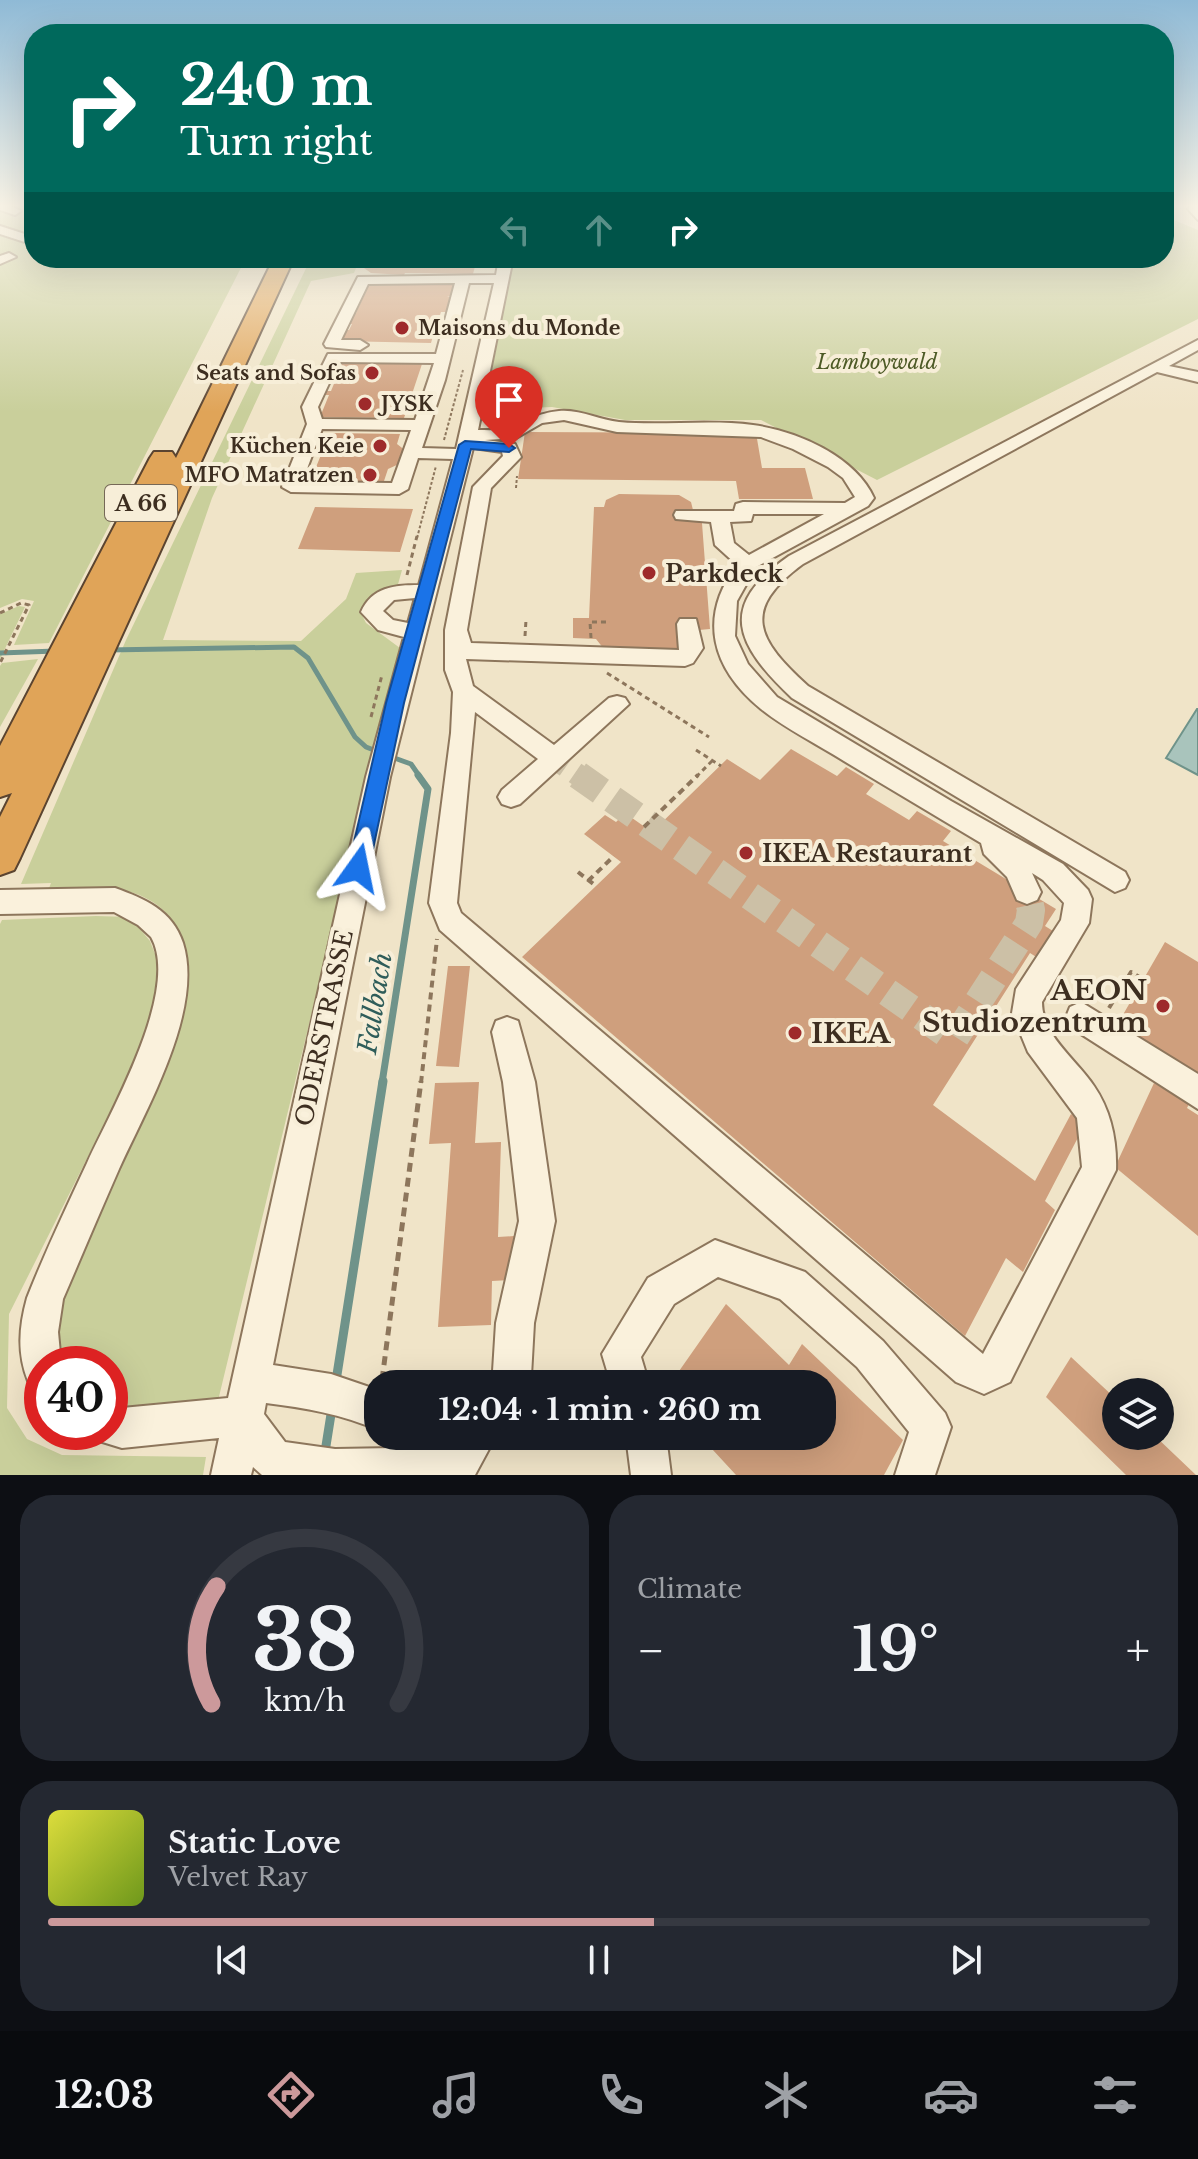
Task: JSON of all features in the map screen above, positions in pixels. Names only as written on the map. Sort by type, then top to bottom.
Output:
[{"type":"highway","name":"A 66","points":[[0,858],[82,653],[253,274]]},
{"type":"highway","name":"A 66","points":[[0,782],[82,653],[276,274]]},
{"type":"street","name":"ODERSTRASSE","points":[[231,1475],[390,723],[465,445],[467,376],[503,274]]},
{"type":"street","points":[[444,352],[333,357],[310,407],[315,424],[291,487],[399,489],[437,380],[463,279]]},
{"type":"street","points":[[444,352],[331,344],[363,280],[502,279]]},
{"type":"street","points":[[1115,880],[800,692],[776,672],[759,650],[752,625],[752,602],[764,583],[776,572],[1198,344]]},
{"type":"street","points":[[1154,367],[1198,377]]},
{"type":"street","points":[[437,380],[467,376]]},
{"type":"street","points":[[412,453],[440,453],[465,445],[509,441],[538,419],[564,415],[617,427],[771,432],[794,442],[858,481],[865,498],[749,563],[726,595],[721,617],[734,659],[750,685],[769,703],[811,731],[1053,872],[1078,899],[1075,923],[1027,999],[1024,1011],[1037,1037],[1080,1092],[1100,1140],[1099,1170],[996,1368],[984,1375],[958,1358],[474,942],[445,913],[443,903],[463,733],[464,692],[455,661],[456,630],[482,487],[490,476],[510,461],[512,452],[509,441]]},
{"type":"street","points":[[315,424],[422,425]]},
{"type":"street","points":[[683,515],[744,517],[743,508],[848,509]]},
{"type":"street","points":[[720,515],[722,541],[726,549],[749,563]]},
{"type":"street","points":[[416,631],[395,630],[380,623],[372,612],[377,599],[403,592],[426,591]]},
{"type":"street","points":[[456,630],[461,647],[468,652],[685,658],[692,648],[688,624]]},
{"type":"street","points":[[464,692],[548,754]]},
{"type":"street","points":[[511,797],[617,704]]},
{"type":"street","points":[[949,811],[1017,870],[1027,892]]},
{"type":"street","points":[[0,902],[115,900],[149,915],[161,928],[169,945],[172,969],[170,993],[156,1047],[45,1298],[39,1323],[38,1346]]},
{"type":"street","points":[[1089,1023],[1198,1093]]},
{"type":"street","points":[[507,1032],[519,1082],[537,1221],[515,1323],[512,1370]]},
{"type":"street","points":[[626,1370],[621,1354],[661,1291],[715,1258],[792,1285],[870,1354],[931,1427],[915,1475]]},
{"type":"street","points":[[128,1427],[246,1399],[320,1391],[364,1397]]},
{"type":"street","points":[[246,1399],[273,1459],[307,1472],[453,1471]]},
{"type":"street","points":[[427,1450],[453,1471]]},
{"type":"street","points":[[453,1471],[467,1450]]},
{"type":"street","points":[[648,1450],[651,1475]]},
{"type":"path","points":[[403,592],[440,453],[467,376]]},
{"type":"path","points":[[0,613],[21,603],[29,605],[0,663]]},
{"type":"path","points":[[610,622],[590,622],[591,664],[709,737]]},
{"type":"path","points":[[382,673],[370,717],[390,723]]},
{"type":"path","points":[[696,750],[721,766]]},
{"type":"path","points":[[644,827],[712,761]]},
{"type":"path","points":[[588,881],[614,856]]},
{"type":"path","points":[[578,872],[596,886]]},
{"type":"path","points":[[378,1370],[437,957],[437,932],[445,913]]},
{"type":"path","points":[[1089,1023],[1131,972],[1144,980]]},
{"type":"green space","points":[[0,274],[238,274],[49,643],[14,645],[34,601],[22,599],[0,608]]},
{"type":"green space","points":[[303,274],[350,274],[311,281],[212,498],[163,640],[301,641],[346,599],[356,573],[402,570],[397,588],[372,594],[361,613],[366,623],[400,648],[216,1409],[128,1410],[128,1346],[55,1346],[52,1326],[186,976],[186,959],[178,930],[160,907],[133,893],[99,888],[48,891],[51,883],[21,884],[126,640]]},
{"type":"green space","name":"Lamboywald","points":[[509,274],[1198,274],[1198,319],[877,480],[761,420],[625,420],[552,407],[485,410]]},
{"type":"green space","points":[[19,606],[25,607],[0,659],[0,614]]},
{"type":"green space","points":[[38,659],[0,727],[0,666],[2,663]]},
{"type":"green space","points":[[130,917],[150,941],[157,959],[158,977],[147,1039],[9,1314],[7,1408],[24,1434],[24,1450],[51,1450],[62,1455],[206,1457],[203,1475],[0,1475],[2,920]]},
{"type":"water","points":[[1198,709],[1198,775],[1166,758]]},
{"type":"building","points":[[369,285],[457,285],[454,295],[447,297],[456,297],[451,312],[441,312],[438,321],[448,321],[444,337],[433,336],[431,343],[339,341],[344,330],[349,330],[352,324],[346,324],[351,313],[356,313]]},
{"type":"building","points":[[343,362],[422,364],[404,418],[320,417],[329,395],[319,395],[322,391],[331,391]]},
{"type":"building","points":[[525,432],[756,433],[762,468],[805,468],[813,499],[739,499],[736,481],[518,479]]},
{"type":"building","points":[[330,433],[400,434],[397,444],[406,451],[399,464],[388,469],[382,487],[307,486],[310,478],[304,478],[306,472],[314,472]]},
{"type":"building","name":"Parkdeck","points":[[619,494],[679,495],[691,502],[693,510],[701,510],[710,629],[699,630],[698,642],[686,651],[604,649],[596,639],[573,638],[573,618],[589,618],[594,507],[604,507],[606,500]]},
{"type":"building","points":[[315,507],[413,509],[400,552],[298,549]]},
{"type":"building","name":"IKEA","points":[[791,749],[837,776],[846,767],[874,784],[866,794],[909,820],[917,811],[951,831],[943,841],[1056,909],[1045,926],[1061,936],[1044,962],[1030,953],[933,1105],[1035,1181],[1071,1114],[1085,1124],[1045,1201],[1055,1210],[1023,1272],[1006,1258],[965,1336],[522,957],[621,862],[584,834],[605,815],[616,822],[625,813],[652,832],[727,759],[760,780]]},
{"type":"building","name":"AEON Studiozentrum","points":[[1165,942],[1198,962],[1198,1089],[1113,1032]]},
{"type":"building","points":[[448,966],[470,966],[459,1067],[436,1066]]},
{"type":"building","points":[[479,1082],[475,1143],[501,1142],[498,1237],[514,1236],[521,1245],[512,1280],[492,1281],[491,1325],[438,1327],[451,1143],[429,1144],[435,1083]]},
{"type":"building","points":[[1154,1083],[1189,1104],[1187,1108],[1198,1115],[1198,1236],[1115,1167]]},
{"type":"building","points":[[726,1304],[789,1365],[802,1344],[829,1370],[680,1370]]},
{"type":"building","points":[[1071,1357],[1102,1386],[1102,1450],[1170,1450],[1196,1475],[1126,1475],[1046,1397]]},
{"type":"building","points":[[836,1376],[903,1440],[884,1475],[736,1475],[713,1450],[836,1450]]},
{"type":"waterway","name":"Fallbach","points":[[107,650],[294,647],[308,658],[355,737],[366,747],[379,752]]},
{"type":"waterway","name":"Fallbach","points":[[0,653],[56,651]]},
{"type":"waterway","name":"Fallbach","points":[[389,756],[411,764],[420,777]]},
{"type":"waterway","name":"Fallbach","points":[[382,1083],[428,789],[418,775]]},
{"type":"waterway","name":"Fallbach","points":[[336,1381],[383,1081]]},
{"type":"waterway","name":"Fallbach","points":[[325,1452],[332,1408]]},
{"type":"tunnel","points":[[548,754],[581,777]]},
{"type":"tunnel","points":[[578,775],[954,1039],[1029,923],[1031,910],[1027,892]]},
{"type":"place","name":"Maisons du Monde","points":[[402,328]]},
{"type":"place","name":"Seats and Sofas","points":[[372,373]]},
{"type":"place","name":"JYSK","points":[[365,404]]},
{"type":"place","name":"Küchen Keie","points":[[380,446]]},
{"type":"place","name":"MFO Matratzen","points":[[370,475]]},
{"type":"place","name":"Parkdeck","points":[[649,573]]},
{"type":"place","name":"IKEA Restaurant","points":[[746,853]]},
{"type":"place","name":"AEON Studiozentrum","points":[[1163,1006]]},
{"type":"place","name":"IKEA","points":[[795,1033]]},
{"type":"route","points":[[358,868],[395,703],[465,445],[509,448]]}]
